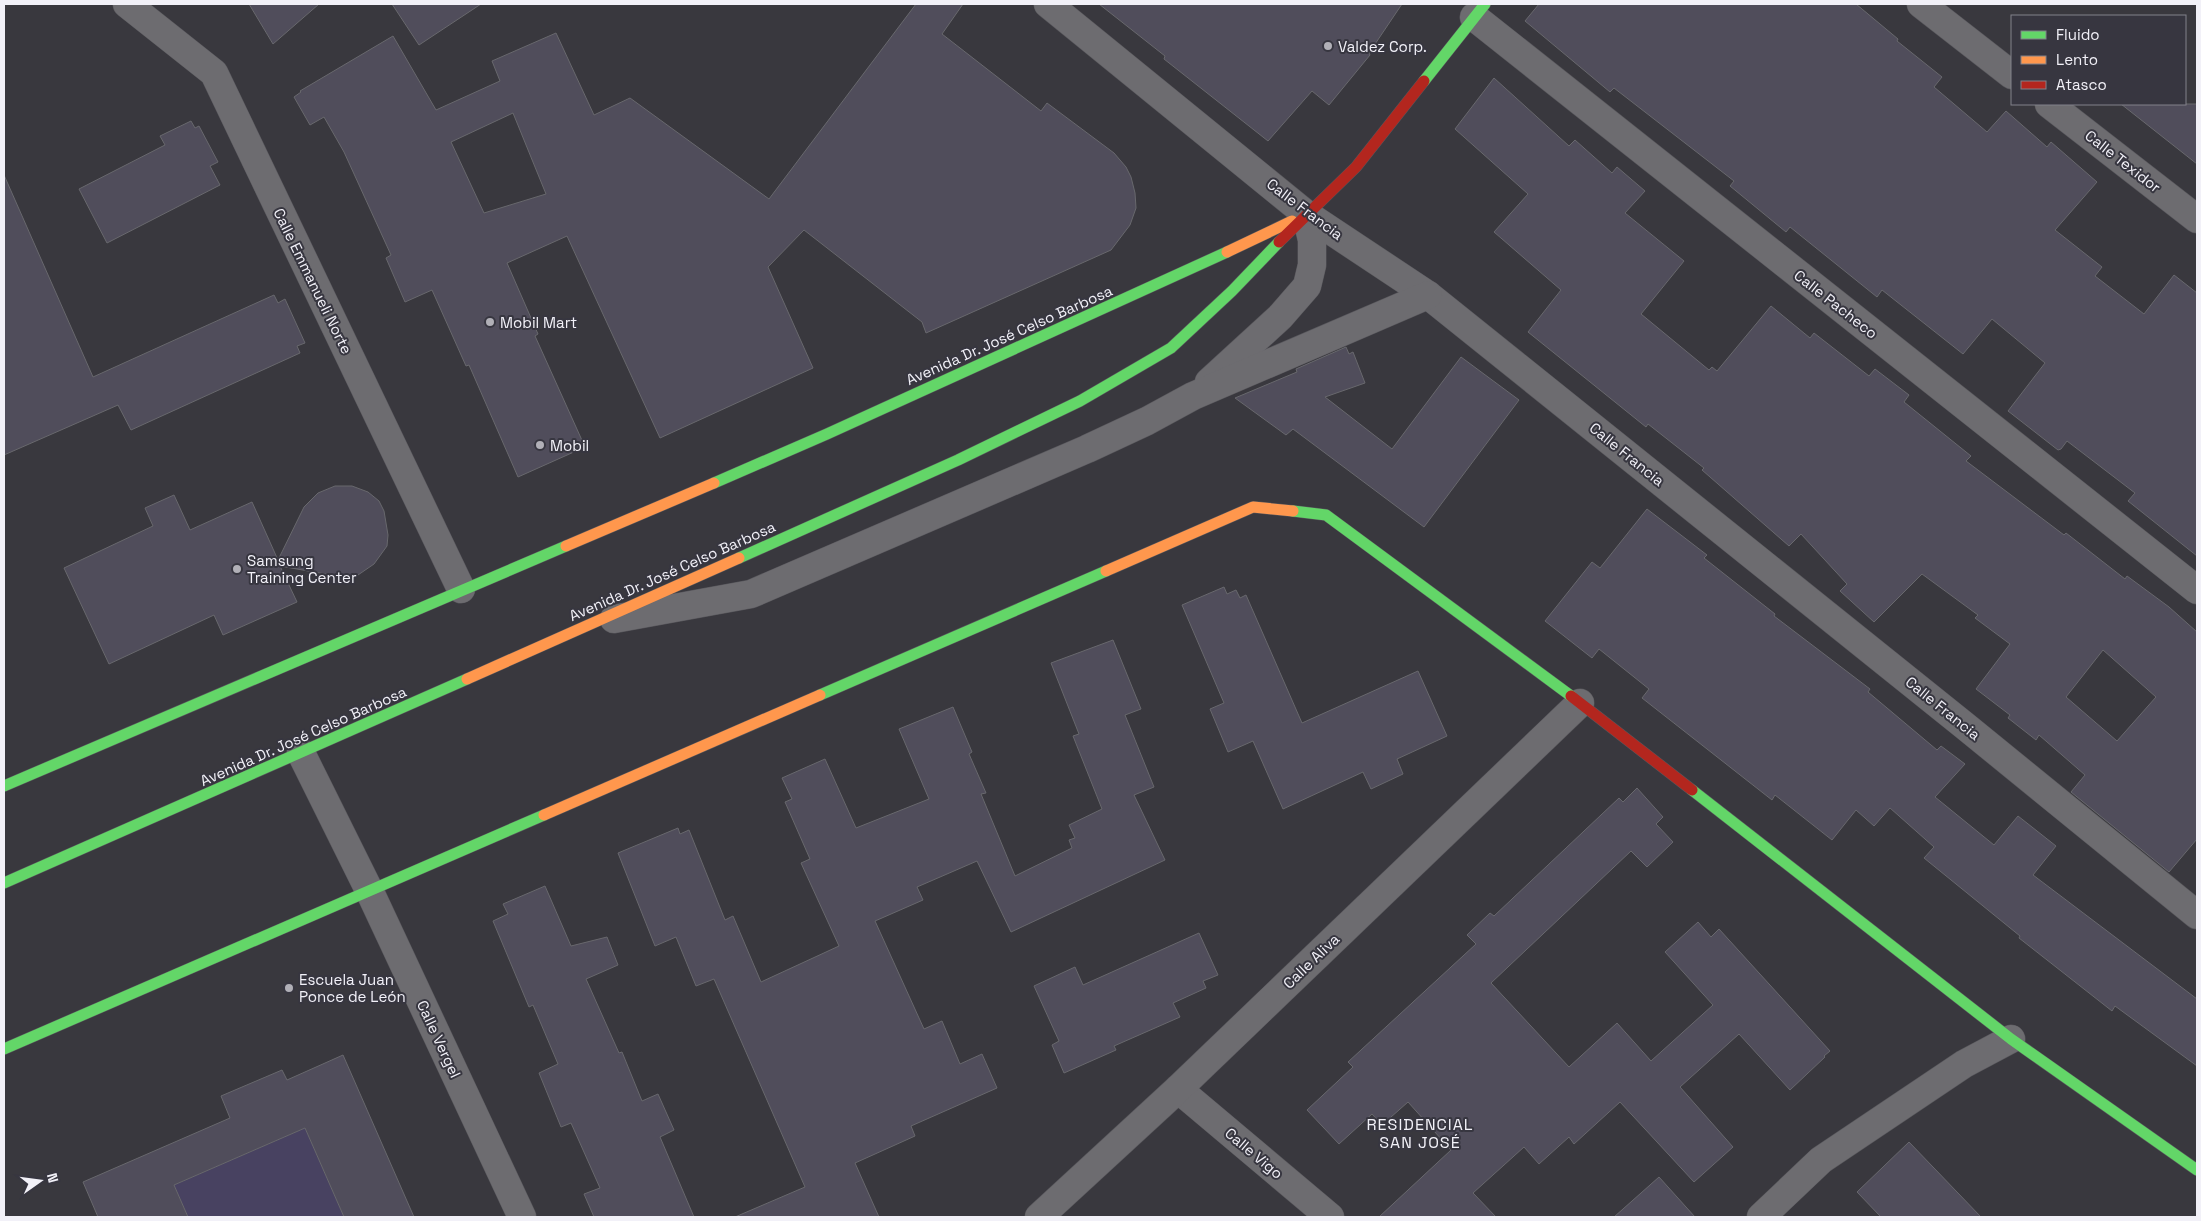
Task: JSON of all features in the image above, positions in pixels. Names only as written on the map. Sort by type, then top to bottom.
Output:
[{"type":"main road","name":"Avenida Dr. José Celso Barbosa","points":[[4,882],[302,753],[958,460],[1080,401],[1170,348],[1232,291],[1306,214],[1356,167],[1480,10]]},
{"type":"main road","name":"Avenida Dr. José Celso Barbosa","points":[[4,786],[827,434],[1169,279],[1306,214]]},
{"type":"main road","points":[[4,1049],[1253,508],[1326,515],[1580,703],[2011,1039],[2197,1170]]},
{"type":"street","name":"Calle Emmanueli Norte","points":[[127,4],[214,73],[462,589]]},
{"type":"street","name":"Calle Francia","points":[[1048,4],[1306,214],[1428,295],[1965,726],[2197,915]]},
{"type":"street","points":[[1921,4],[2011,74]]},
{"type":"street","name":"Calle Pacheco","points":[[1480,10],[2197,590]]},
{"type":"street","name":"Calle Texidor","points":[[2050,105],[2197,219]]},
{"type":"street","points":[[1193,396],[1280,317],[1306,286],[1312,265],[1312,240],[1306,214]]},
{"type":"street","points":[[597,622],[751,594],[1087,449],[1147,421],[1193,396],[1428,295]]},
{"type":"street","name":"Calle Aliva","points":[[1039,1217],[1178,1089],[1580,703]]},
{"type":"street","name":"Calle Vergel","points":[[302,753],[369,890],[522,1217]]},
{"type":"street","points":[[1761,1217],[1821,1160],[1964,1064],[2011,1039]]},
{"type":"street","name":"Calle Vigo","points":[[1178,1089],[1330,1217]]},
{"type":"shaded area","points":[[305,1128],[344,1217],[188,1217],[174,1185]]},
{"type":"building","points":[[249,4],[319,4],[273,44]]},
{"type":"building","points":[[392,4],[481,4],[419,45]]},
{"type":"building","points":[[916,4],[963,4],[942,34],[1041,111],[1047,103],[1114,153],[1126,167],[1131,177],[1136,208],[1130,225],[1111,250],[926,333],[922,322],[804,230],[768,267],[813,368],[660,438],[567,236],[507,263],[538,334],[535,336],[585,447],[518,477],[469,365],[466,366],[432,290],[405,302],[386,258],[391,255],[344,152],[324,117],[310,125],[294,97],[300,91],[393,36],[436,110],[500,81],[492,61],[556,33],[594,115],[630,98],[769,199]],"holes":[[[513,113],[546,194],[484,213],[451,142]]]},
{"type":"building","points":[[1099,4],[1402,4],[1369,53],[1370,55],[1329,105],[1312,91],[1268,141],[1164,59],[1165,56]]},
{"type":"building","points":[[1539,4],[1856,4],[1898,39],[1897,41],[1942,77],[1934,87],[1987,132],[2006,111],[2047,147],[2051,142],[2097,182],[2055,230],[2102,267],[2095,276],[2144,314],[2174,275],[2197,293],[2197,556],[2128,501],[2135,493],[2067,441],[2058,450],[2008,411],[2045,363],[1992,319],[1963,354],[1882,290],[1877,297],[1790,227],[1786,232],[1730,186],[1734,181],[1614,88],[1610,92],[1525,21]]},
{"type":"building","points":[[1494,78],[1569,146],[1575,140],[1612,173],[1617,167],[1645,191],[1625,213],[1684,261],[1641,314],[1709,370],[1712,367],[1717,371],[1771,306],[1810,338],[1814,333],[1869,376],[1875,369],[1909,395],[1904,402],[1971,456],[1966,461],[2064,535],[2066,533],[2125,579],[2127,576],[2169,607],[2197,632],[2197,839],[2169,872],[2071,792],[2085,775],[2039,735],[2036,740],[2008,718],[2010,715],[1976,689],[2010,644],[1975,618],[1978,615],[1922,574],[1874,622],[1840,591],[1847,584],[1801,534],[1789,546],[1702,470],[1704,468],[1648,424],[1646,427],[1528,332],[1561,290],[1494,232],[1528,194],[1455,129]],"holes":[[[2103,650],[2156,697],[2117,741],[2066,697]]]},
{"type":"building","points":[[2197,104],[2197,164],[2122,105]]},
{"type":"building","points":[[191,121],[195,128],[199,126],[218,162],[210,166],[220,185],[107,243],[79,189],[165,145],[160,136]]},
{"type":"building","points":[[4,175],[93,377],[274,295],[278,303],[285,299],[305,343],[297,346],[300,353],[131,430],[118,405],[4,455]]},
{"type":"building","points":[[1346,347],[1349,354],[1353,352],[1365,383],[1325,397],[1392,449],[1461,357],[1519,400],[1424,527],[1293,429],[1286,435],[1235,398],[1297,372],[1296,369]]},
{"type":"building","points":[[335,486],[352,486],[368,492],[379,501],[384,511],[388,535],[387,546],[374,564],[358,575],[348,578],[280,566],[297,602],[223,635],[214,615],[109,664],[64,568],[153,526],[145,508],[174,495],[190,530],[252,502],[278,560],[304,507],[318,493]]},
{"type":"building","points":[[1647,509],[1707,555],[1704,558],[1775,614],[1774,616],[1870,689],[1868,692],[1937,750],[1941,746],[1965,764],[1935,797],[1994,845],[2018,816],[2056,846],[2033,875],[2197,999],[2197,1066],[2115,1006],[2112,1011],[2019,938],[2020,936],[1924,858],[1934,847],[1890,808],[1874,826],[1856,810],[1832,840],[1775,795],[1772,800],[1642,698],[1649,689],[1599,649],[1592,658],[1545,621],[1592,562],[1600,568]]},
{"type":"building","points":[[1224,587],[1227,594],[1236,590],[1240,598],[1246,595],[1302,723],[1418,671],[1447,736],[1397,759],[1403,774],[1371,789],[1363,772],[1283,809],[1253,741],[1228,752],[1210,709],[1224,703],[1182,605]]},
{"type":"building","points":[[1113,640],[1141,709],[1125,715],[1154,787],[1134,795],[1165,860],[1011,932],[977,861],[917,887],[923,900],[875,921],[924,1029],[942,1021],[960,1064],[982,1054],[997,1088],[911,1126],[915,1136],[855,1163],[879,1217],[735,1217],[805,1187],[714,979],[696,986],[676,937],[655,946],[618,853],[678,828],[680,834],[689,830],[725,920],[733,916],[761,982],[839,946],[801,863],[810,859],[785,802],[792,799],[782,778],[825,759],[856,828],[929,799],[899,729],[953,707],[972,752],[969,754],[986,793],[981,794],[1015,876],[1072,848],[1069,840],[1075,838],[1069,825],[1102,809],[1073,736],[1079,734],[1051,663]]},
{"type":"building","points":[[1637,788],[1663,817],[1656,824],[1673,842],[1647,867],[1631,851],[1491,983],[1569,1067],[1617,1023],[1651,1061],[1713,1005],[1665,952],[1698,922],[1711,937],[1719,929],[1830,1051],[1790,1090],[1739,1034],[1680,1087],[1733,1147],[1694,1182],[1620,1102],[1574,1144],[1569,1137],[1539,1164],[1524,1147],[1473,1193],[1496,1217],[1379,1217],[1451,1150],[1408,1102],[1382,1125],[1372,1114],[1339,1144],[1307,1110],[1353,1067],[1348,1062],[1476,944],[1467,935],[1490,913],[1494,916],[1619,798],[1623,802]]},
{"type":"building","points":[[545,886],[571,946],[607,937],[618,965],[586,979],[619,1053],[622,1052],[642,1101],[658,1094],[674,1130],[660,1137],[694,1217],[594,1217],[584,1194],[600,1188],[571,1123],[561,1127],[539,1073],[558,1064],[533,1005],[529,1007],[493,921],[508,914],[503,904]]},
{"type":"building","points":[[1199,933],[1218,975],[1203,981],[1206,988],[1173,1003],[1180,1017],[1114,1046],[1116,1050],[1064,1073],[1052,1045],[1059,1041],[1034,986],[1075,967],[1083,985]]},
{"type":"building","points":[[343,1055],[414,1217],[344,1217],[305,1128],[174,1185],[188,1217],[98,1217],[83,1182],[230,1118],[221,1096],[282,1070],[287,1080]]},
{"type":"building","points":[[1909,1142],[1981,1217],[1881,1217],[1857,1192]]},
{"type":"building","points":[[1659,1177],[1695,1217],[1614,1217]]},
{"type":"traffic: fast","points":[[1424,81],[1485,4]]},
{"type":"traffic: fast","points":[[739,558],[958,460],[1080,401],[1171,348],[1232,291],[1279,242]]},
{"type":"traffic: fast","points":[[714,483],[827,434],[1227,252]]},
{"type":"traffic: fast","points":[[1293,511],[1326,515],[1571,696]]},
{"type":"traffic: fast","points":[[4,786],[566,546]]},
{"type":"traffic: fast","points":[[820,695],[1106,571]]},
{"type":"traffic: fast","points":[[4,883],[467,679]]},
{"type":"traffic: fast","points":[[1692,790],[2011,1039],[2197,1170]]},
{"type":"traffic: fast","points":[[4,1049],[544,815]]},
{"type":"traffic: slow","points":[[1227,252],[1292,221]]},
{"type":"traffic: slow","points":[[566,546],[714,483]]},
{"type":"traffic: slow","points":[[1106,571],[1253,507],[1293,511]]},
{"type":"traffic: slow","points":[[467,679],[739,558]]},
{"type":"traffic: slow","points":[[544,815],[820,695]]},
{"type":"traffic: jam","points":[[1279,242],[1356,167],[1424,81]]},
{"type":"traffic: jam","points":[[1571,696],[1692,790]]},
{"type":"place","name":"Valdez Corp.","points":[[1328,46]]},
{"type":"place","name":"Mobil Mart","points":[[490,322]]},
{"type":"place","name":"Mobil","points":[[540,445]]},
{"type":"place","name":"Samsung Training Center","points":[[237,569]]},
{"type":"place","name":"Escuela Juan Ponce de León","points":[[289,988]]},
{"type":"district","name":"RESIDENCIAL SAN JOSÉ","points":[[1420,1133]]}]
